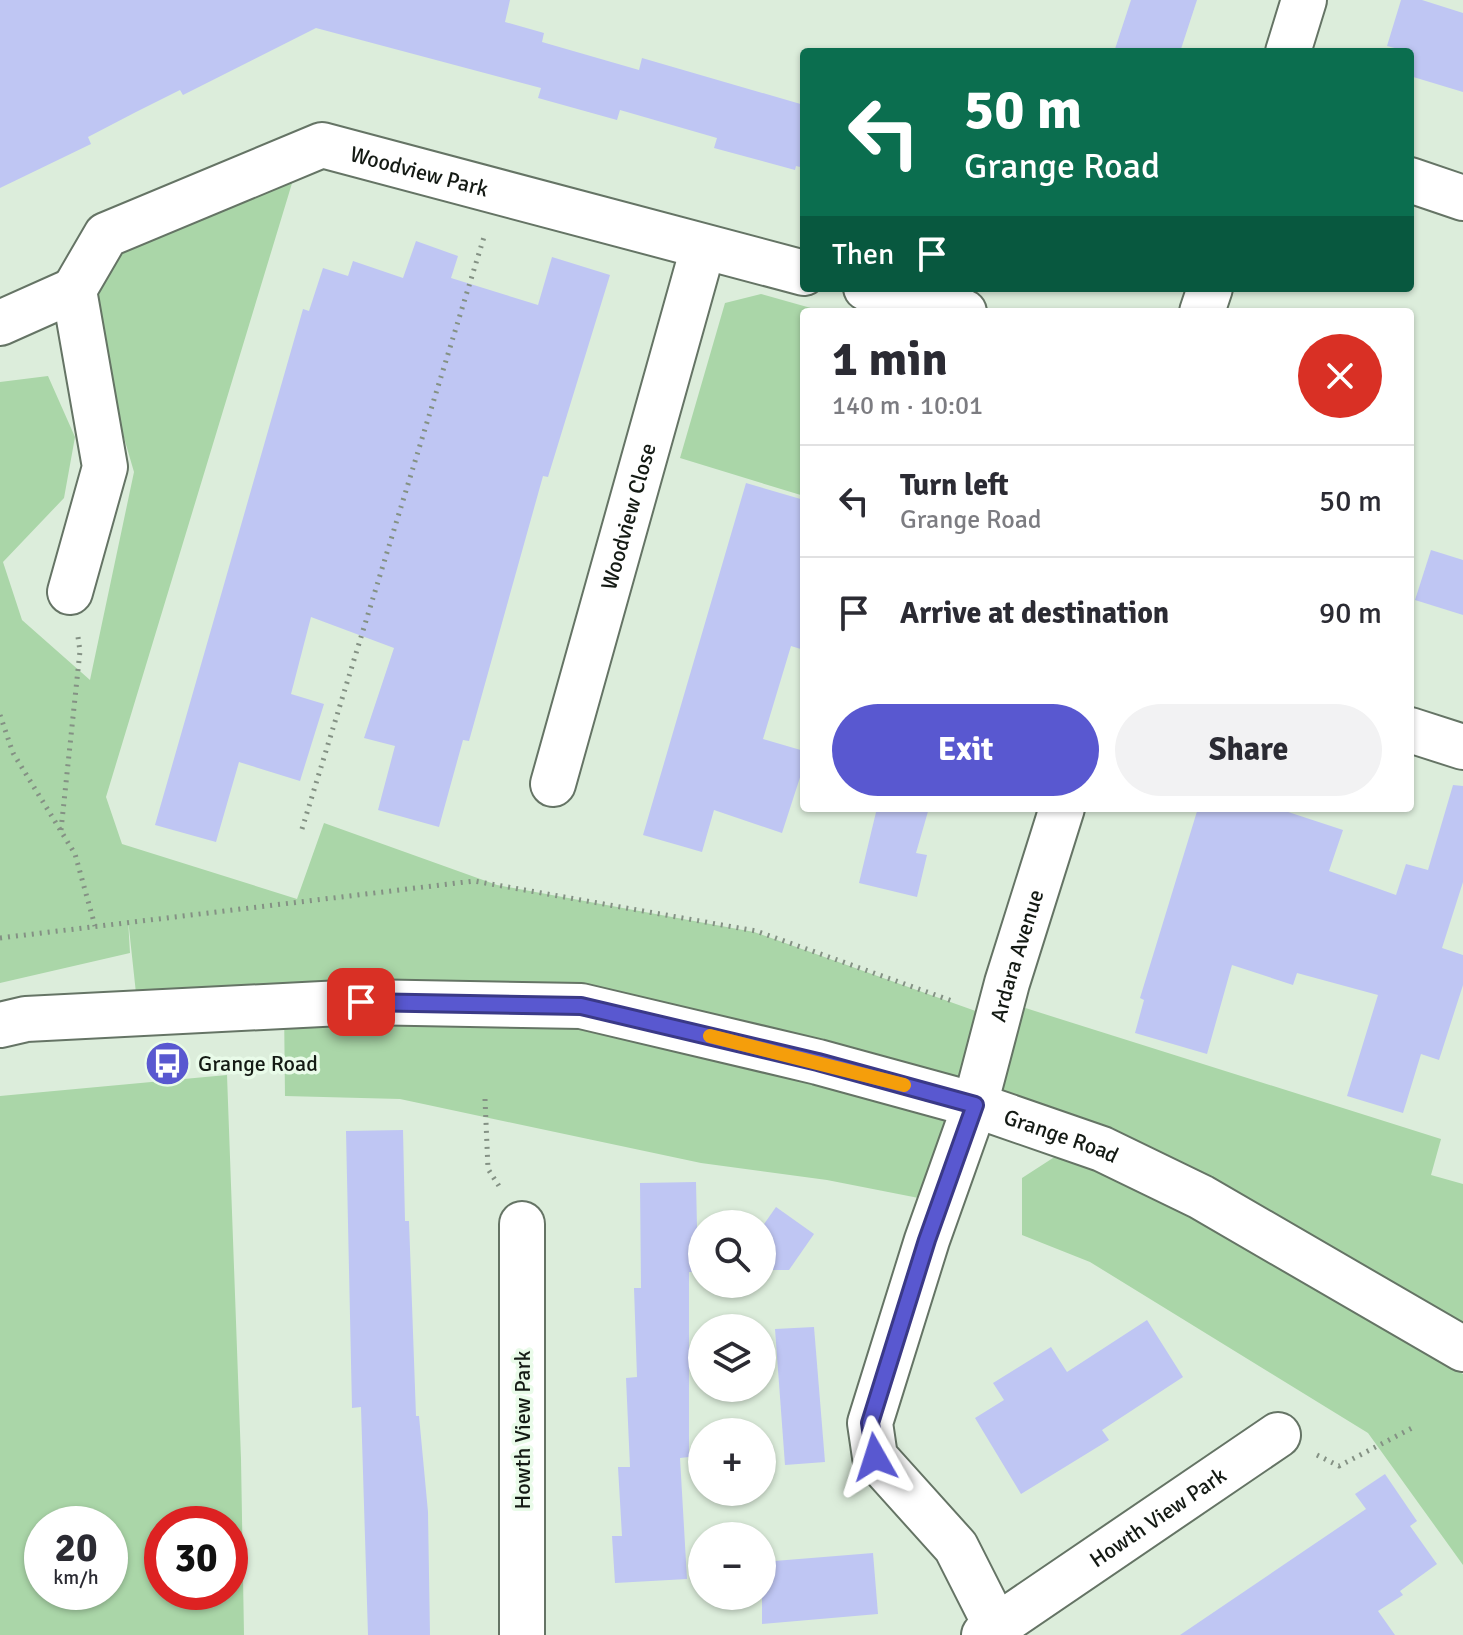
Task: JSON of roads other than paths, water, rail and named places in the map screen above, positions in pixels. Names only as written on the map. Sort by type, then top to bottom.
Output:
[{"type":"street","points":[[1289,48],[1304,0]]},
{"type":"street","name":"Woodview Park","points":[[74,290],[106,235],[322,145],[800,272]]},
{"type":"street","points":[[1414,181],[1463,198]]},
{"type":"street","name":"Woodview Close","points":[[553,784],[703,248]]},
{"type":"street","points":[[0,323],[74,290],[105,467],[70,592]]},
{"type":"street","points":[[882,292],[948,308]]},
{"type":"street","points":[[1414,731],[1463,747]]},
{"type":"street","name":"Ardara Avenue","points":[[975,1105],[1007,983],[1061,812]]},
{"type":"street","name":"Grange Road","points":[[0,1025],[26,1019],[361,1002],[581,1006],[818,1062],[975,1105],[1102,1149],[1201,1197],[1463,1349]]},
{"type":"street","name":"Howth View Park","points":[[975,1105],[927,1240],[870,1423],[875,1457],[956,1547],[990,1630],[1278,1435]]},
{"type":"street","name":"Howth View Park","points":[[522,1224],[522,1635]]},
{"type":"place","name":"Grange Road","points":[[167,1063]]}]
